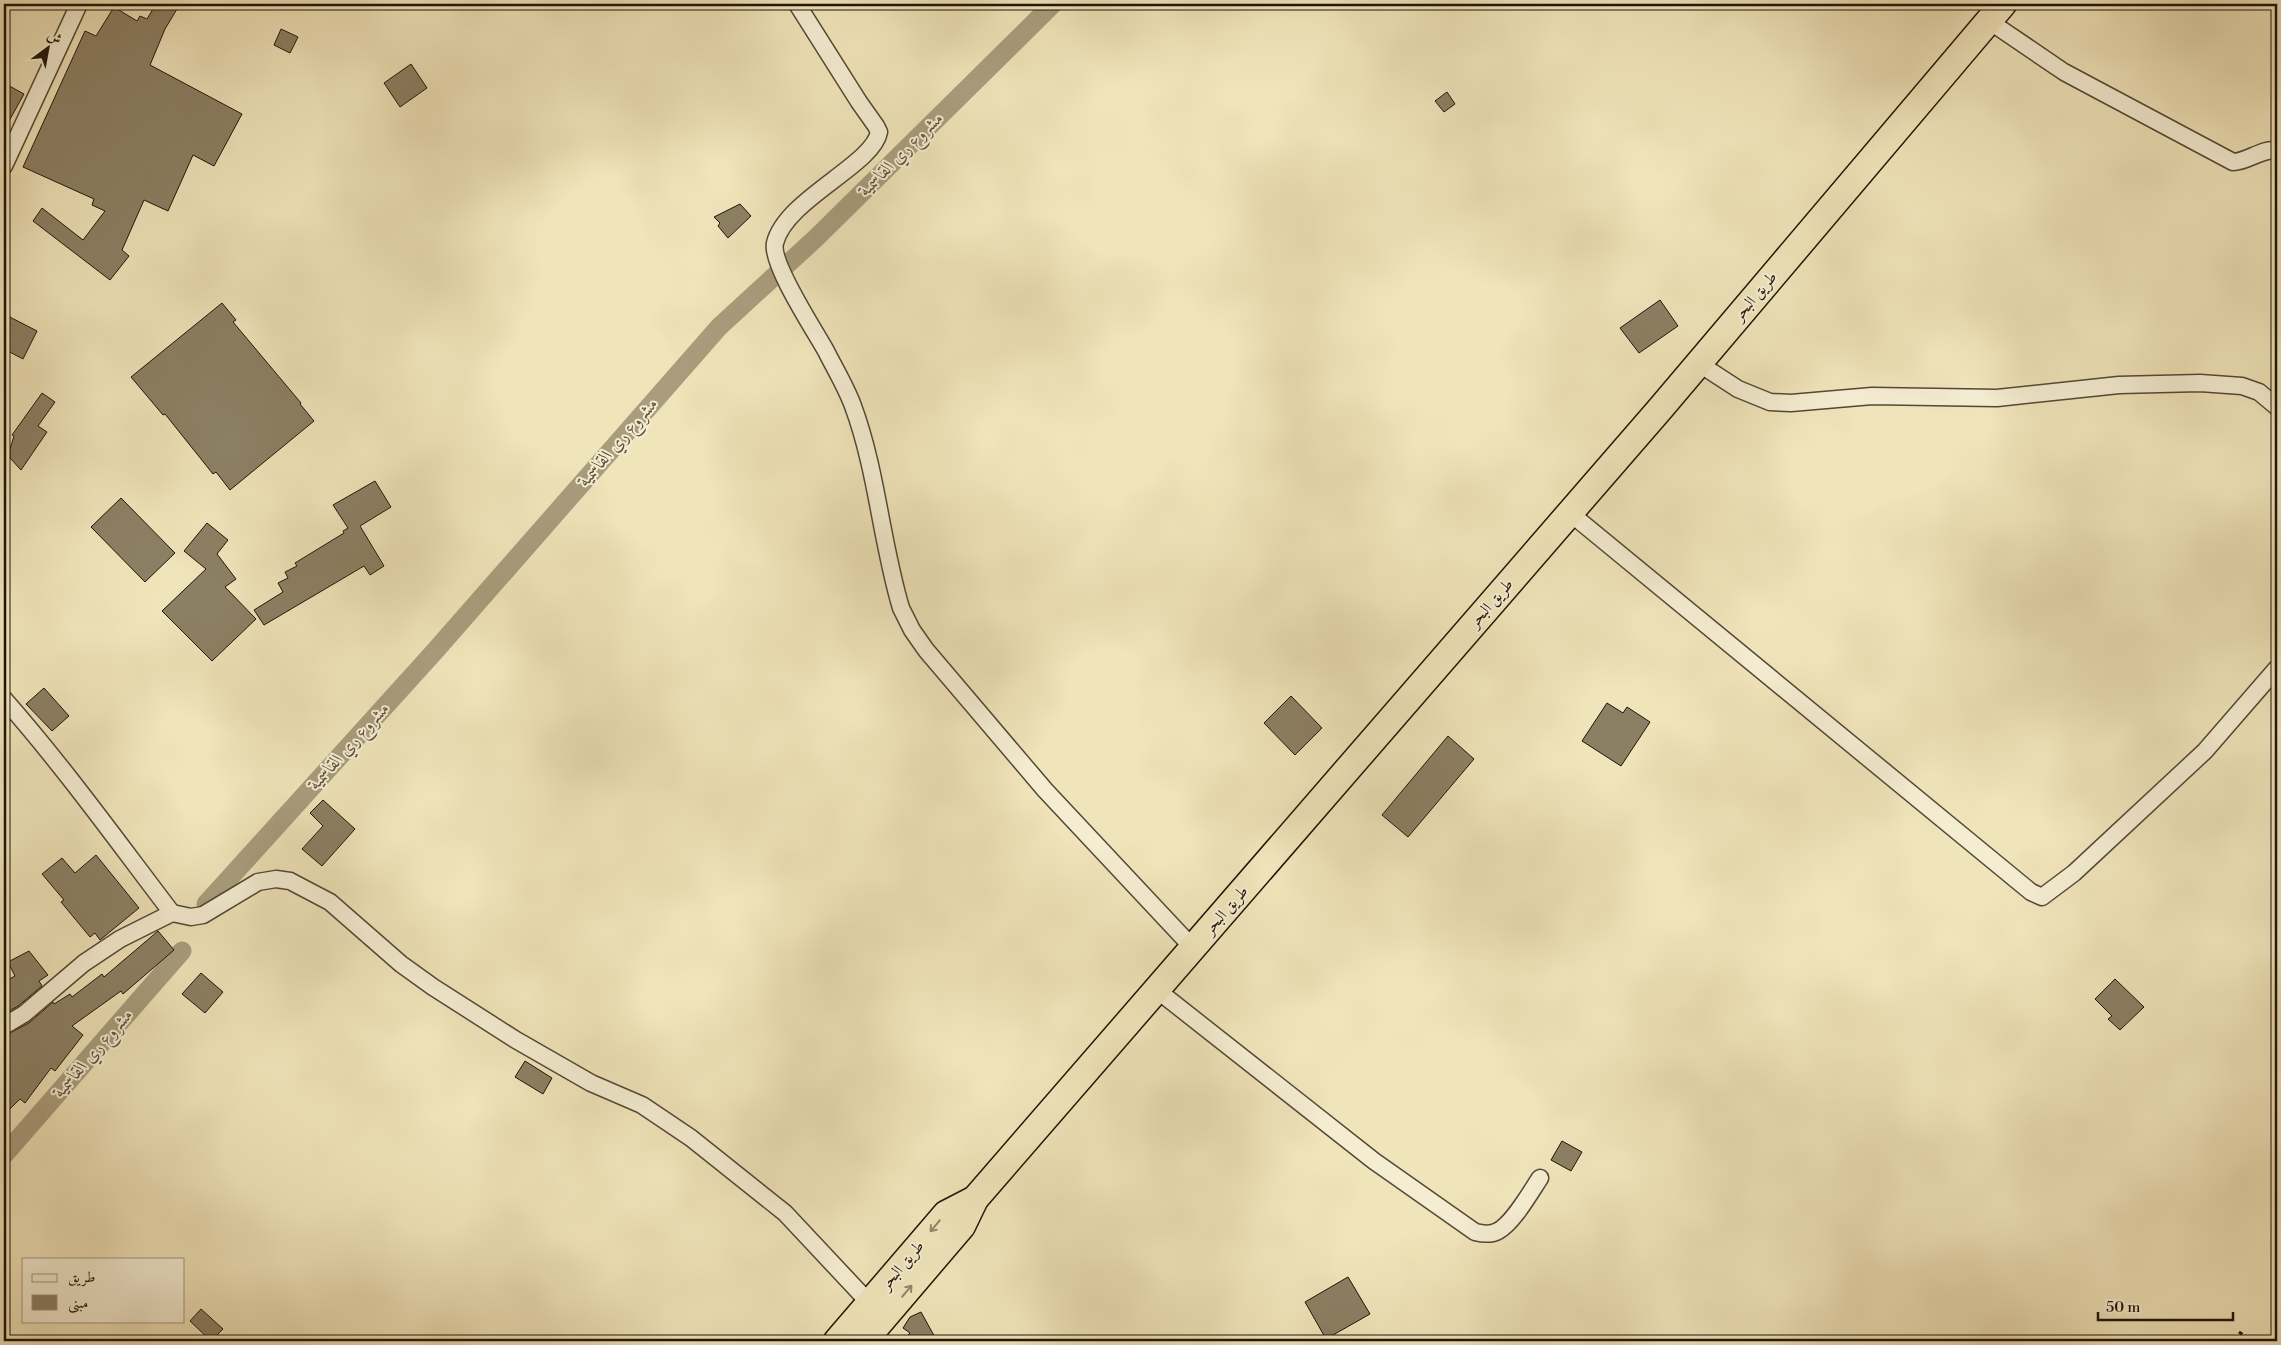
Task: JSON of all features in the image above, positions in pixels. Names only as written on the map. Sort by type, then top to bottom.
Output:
[{"type":"highway","name":"طريق البحر","points":[[864,1341],[877,1311],[946,1214],[975,1199],[1570,513],[1996,12]]},
{"type":"highway","name":"طريق البحر","points":[[837,1341],[877,1311]]},
{"type":"street","points":[[4,166],[79,4]]},
{"type":"street","points":[[797,4],[876,126],[878,132],[870,149],[808,201],[782,227],[774,245],[785,278],[825,350],[852,405],[883,525],[895,589],[901,608],[912,630],[951,681],[1045,790],[1193,948]]},
{"type":"street","points":[[1996,12],[2064,72],[2233,162],[2245,160],[2267,150],[2277,150]]},
{"type":"street","points":[[1698,363],[1738,389],[1770,402],[1791,403],[1872,396],[1997,398],[2119,385],[2200,383],[2242,386],[2258,392],[2277,407]]},
{"type":"street","points":[[1570,513],[1918,801],[2031,892],[2042,897],[2074,873],[2205,751],[2277,668]]},
{"type":"street","points":[[4,700],[51,754],[172,913]]},
{"type":"street","points":[[4,1026],[24,1014],[84,963],[120,938],[172,913],[190,917],[203,916],[258,882],[276,879],[290,881],[330,902],[401,964],[433,987],[516,1040],[591,1083],[642,1106],[691,1138],[785,1213],[877,1311]]},
{"type":"street","points":[[1157,990],[1374,1161],[1475,1232],[1491,1234],[1499,1231],[1507,1224],[1540,1178]]},
{"type":"path","points":[[2238,1332],[2253,1341]]},
{"type":"building","points":[[156,4],[180,4],[165,29],[150,65],[242,114],[214,166],[193,155],[168,211],[144,200],[122,250],[129,256],[110,280],[33,221],[42,208],[83,240],[105,211],[92,205],[94,199],[23,167],[85,31],[96,36],[114,7],[137,21],[140,16],[147,19]]},
{"type":"building","points":[[281,29],[298,37],[290,53],[274,45]]},
{"type":"building","points":[[411,64],[427,88],[400,107],[384,83]]},
{"type":"building","points":[[4,83],[24,94],[4,130]]},
{"type":"building","points":[[1447,92],[1455,104],[1444,112],[1435,101]]},
{"type":"building","points":[[740,204],[751,216],[728,238],[718,226],[720,223],[714,217]]},
{"type":"building","points":[[1660,300],[1678,326],[1639,353],[1620,328]]},
{"type":"building","points":[[222,303],[236,320],[233,322],[314,421],[230,490],[216,472],[213,474],[165,414],[163,415],[131,377]]},
{"type":"building","points":[[4,314],[37,331],[23,359],[4,349]]},
{"type":"building","points":[[42,393],[55,402],[38,426],[47,432],[21,470],[10,458],[10,449],[14,436],[12,435]]},
{"type":"building","points":[[375,481],[391,507],[360,526],[384,566],[370,575],[364,566],[264,625],[254,610],[283,592],[278,583],[288,578],[285,572],[297,566],[295,563],[344,533],[343,531],[348,528],[333,505]]},
{"type":"building","points":[[121,498],[175,553],[145,582],[91,527]]},
{"type":"building","points":[[207,523],[228,540],[217,554],[236,579],[225,587],[256,619],[212,661],[162,611],[206,569],[184,551]]},
{"type":"building","points":[[44,688],[69,716],[52,731],[26,704]]},
{"type":"building","points":[[1291,696],[1322,728],[1295,755],[1264,723]]},
{"type":"building","points":[[1607,703],[1623,713],[1627,707],[1650,722],[1621,766],[1582,741]]},
{"type":"building","points":[[1448,736],[1474,759],[1408,837],[1382,815]]},
{"type":"building","points":[[323,800],[355,829],[322,866],[302,849],[323,826],[310,813]]},
{"type":"building","points":[[96,855],[139,908],[100,940],[95,933],[90,937],[61,902],[64,900],[42,874],[62,858],[75,873]]},
{"type":"building","points":[[158,931],[174,950],[123,994],[121,991],[72,1026],[83,1035],[55,1071],[51,1068],[25,1103],[20,1099],[4,1115],[4,1036],[29,1023],[53,1002],[54,1004],[70,994],[72,997],[102,974],[104,977]]},
{"type":"building","points":[[29,951],[48,975],[39,981],[42,986],[18,1006],[4,1014],[4,982],[15,976],[8,962]]},
{"type":"building","points":[[201,973],[223,992],[205,1013],[182,994]]},
{"type":"building","points":[[2115,979],[2144,1007],[2120,1030],[2108,1019],[2112,1016],[2095,999]]},
{"type":"building","points":[[525,1061],[552,1078],[543,1094],[515,1077]]},
{"type":"building","points":[[1562,1141],[1582,1152],[1571,1171],[1551,1160]]},
{"type":"building","points":[[1348,1277],[1370,1314],[1326,1339],[1305,1302]]},
{"type":"building","points":[[201,1309],[223,1329],[211,1341],[190,1321]]},
{"type":"building","points":[[921,1312],[937,1341],[902,1341],[910,1333],[903,1328],[910,1317]]},
{"type":"waterway","name":"مشروع ري القاسمية","points":[[206,904],[435,651],[719,327],[817,237],[1053,4]]},
{"type":"waterway","name":"مشروع ري القاسمية","points":[[4,1155],[182,951]]}]
